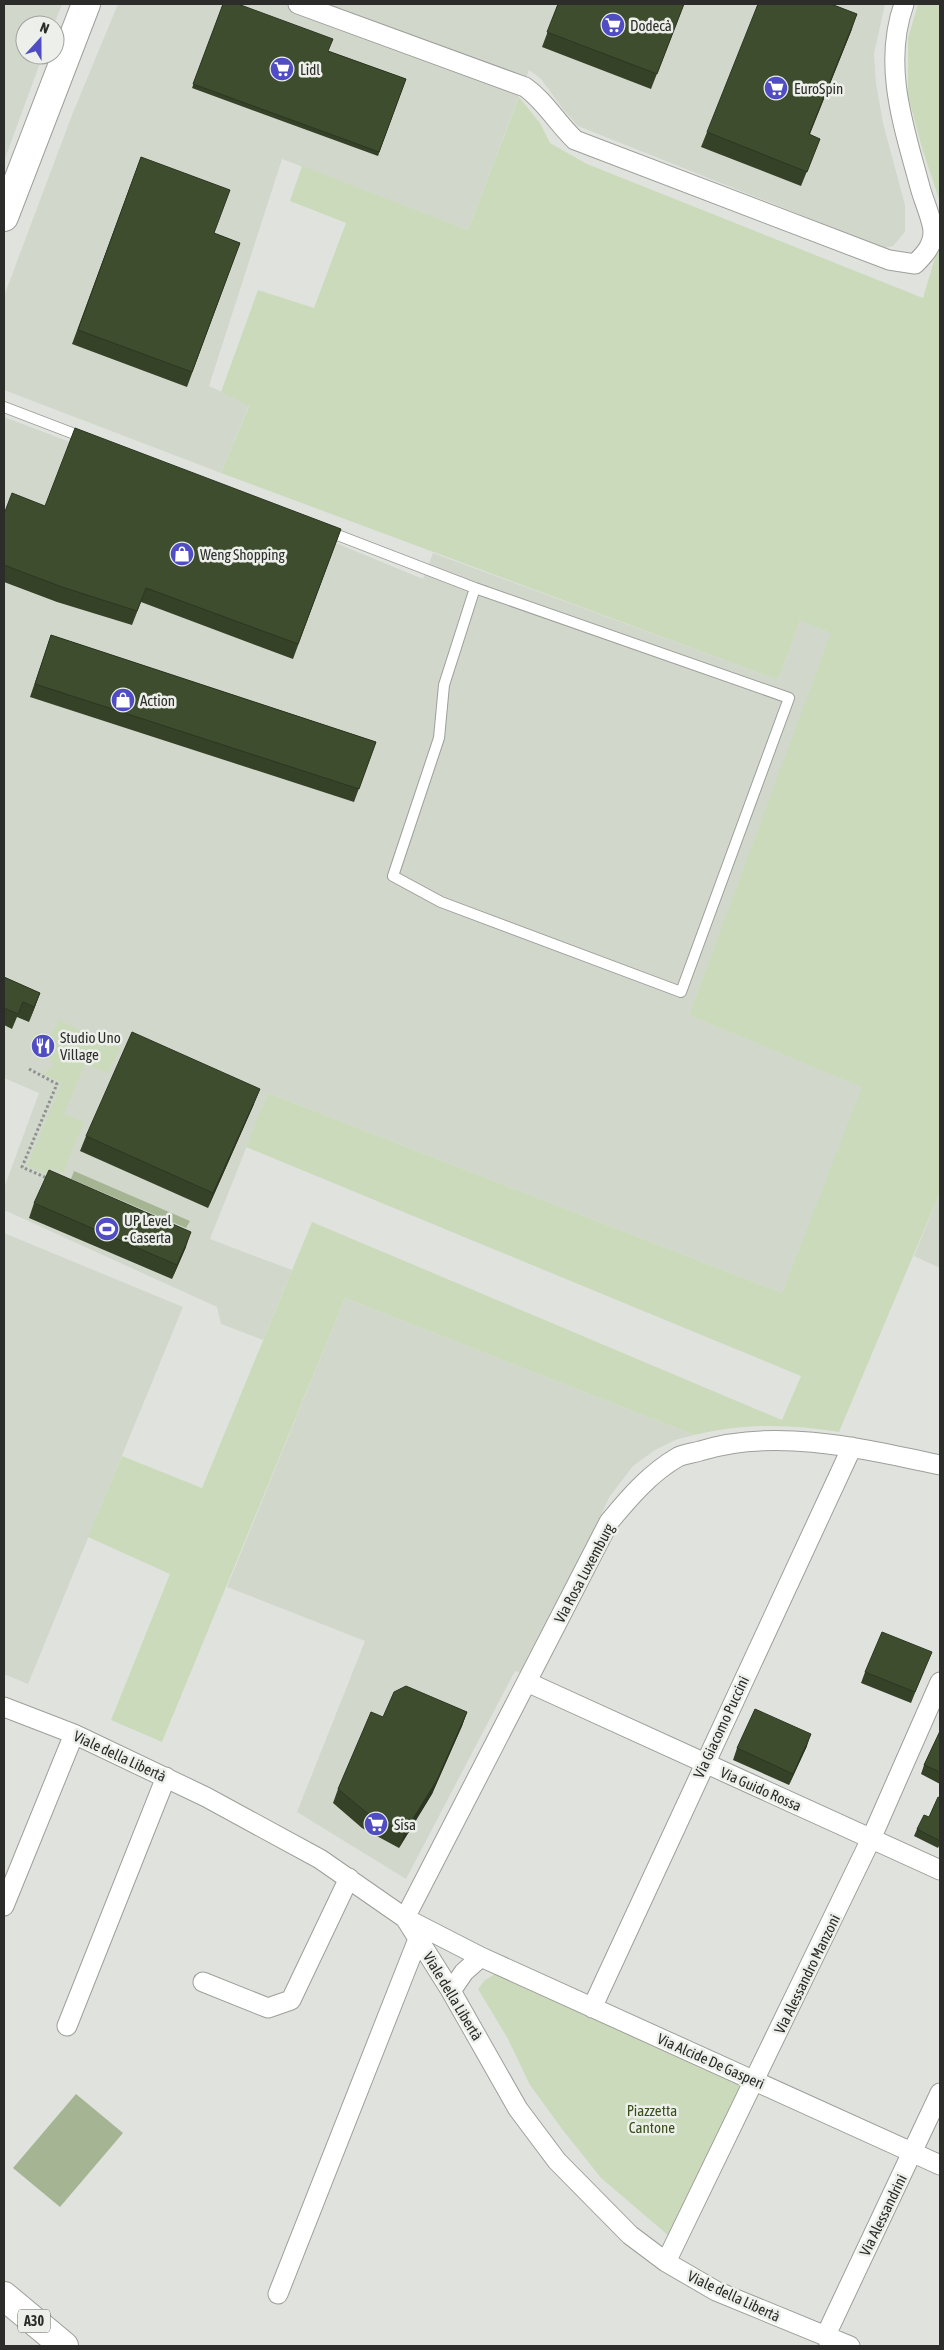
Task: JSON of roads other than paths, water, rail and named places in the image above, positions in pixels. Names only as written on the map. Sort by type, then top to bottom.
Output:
[{"type":"main road","points":[[4,217],[86,4]]},
{"type":"main road","name":"A30","points":[[4,2296],[64,2346]]},
{"type":"street","points":[[298,4],[525,88],[540,98],[562,127],[576,140],[889,260],[914,264],[927,252],[933,231],[899,110],[894,82],[893,49],[904,4]]},
{"type":"street","name":"Via Rosa Luxemburg","points":[[405,1918],[609,1522],[638,1488],[678,1457],[722,1444],[781,1442],[852,1446],[940,1465]]},
{"type":"street","name":"Via Giacomo Puccini","points":[[592,2008],[852,1446]]},
{"type":"street","name":"Via Guido Rossa","points":[[527,1682],[940,1870]]},
{"type":"street","name":"Via Alessandro Manzoni","points":[[666,2262],[871,1839],[940,1682]]},
{"type":"street","name":"Viale della Libertà","points":[[4,1707],[74,1734],[166,1777],[320,1860],[405,1918],[451,1991],[518,2109],[557,2161],[630,2235],[666,2262],[716,2291],[850,2346]]},
{"type":"street","points":[[4,1906],[74,1734]]},
{"type":"street","points":[[67,2026],[166,1777]]},
{"type":"street","points":[[203,1982],[268,2008],[291,2000],[349,1878]]},
{"type":"street","name":"Via Alcide De Gasperi","points":[[405,1918],[482,1957],[592,2008],[940,2165]]},
{"type":"street","points":[[278,2294],[418,1939]]},
{"type":"street","points":[[451,1991],[464,1972],[482,1957]]},
{"type":"street","name":"Via Alessandrini","points":[[825,2337],[940,2093]]},
{"type":"lane","points":[[4,407],[98,443]]},
{"type":"lane","points":[[320,528],[476,588],[789,698],[681,992],[441,902],[393,876],[439,738],[444,684],[476,588]]},
{"type":"place","name":"Dodecà","points":[[613,25]]},
{"type":"place","name":"Lidl","points":[[282,69]]},
{"type":"place","name":"EuroSpin","points":[[776,88]]},
{"type":"place","name":"Weng Shopping","points":[[182,554]]},
{"type":"place","name":"Action","points":[[123,700]]},
{"type":"place","name":"Studio Uno Village","points":[[43,1046]]},
{"type":"place","name":"UP Level - Caserta","points":[[107,1229]]},
{"type":"place","name":"Sisa","points":[[376,1824]]},
{"type":"park label","name":"Piazzetta Cantone","points":[[652,2118]]}]
